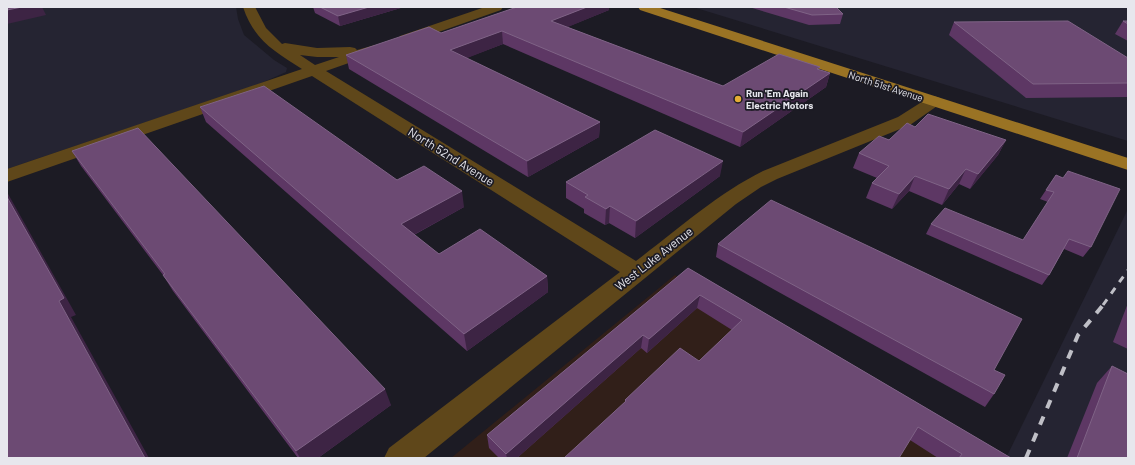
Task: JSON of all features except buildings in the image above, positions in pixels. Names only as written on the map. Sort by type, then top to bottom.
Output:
[{"type":"main road","name":"North 51st Avenue","points":[[644,7],[1128,164]]},
{"type":"street","name":"North 52nd Avenue","points":[[249,7],[256,24],[267,40],[314,71],[637,272]]},
{"type":"street","points":[[7,176],[314,71],[391,42],[497,7]]},
{"type":"street","points":[[267,40],[295,50],[330,53],[391,42]]},
{"type":"street","name":"West Luke Avenue","points":[[400,458],[637,272],[754,183],[904,120],[934,101]]},
{"type":"shaded area","points":[[7,7],[236,7],[238,19],[244,35],[274,60],[287,68],[286,72],[259,84],[7,169]]},
{"type":"shaded area","points":[[693,7],[1128,7],[1128,141]]},
{"type":"shaded area","points":[[1128,209],[1128,458],[1006,458]]},
{"type":"shaded area","points":[[675,275],[686,282],[979,458],[451,458]]},
{"type":"railway","points":[[1103,305],[1128,270]]},
{"type":"railway","points":[[1026,458],[1078,335],[1104,304]]},
{"type":"place","name":"Run 'Em Again Electric Motors","points":[[738,99]]}]
